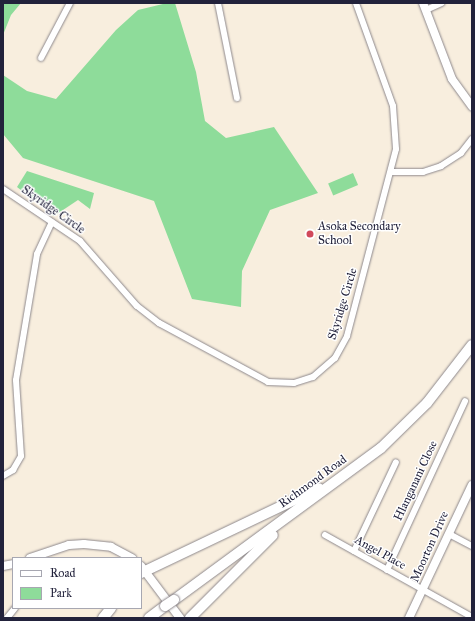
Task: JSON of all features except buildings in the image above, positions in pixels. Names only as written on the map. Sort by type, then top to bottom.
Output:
[{"type":"highway","name":"Richmond Road","points":[[149,618],[381,448],[427,403],[472,345]]},
{"type":"highway","points":[[142,570],[302,497],[381,448]]},
{"type":"highway","points":[[190,618],[260,547],[320,494]]},
{"type":"highway","points":[[103,618],[110,609]]},
{"type":"street","points":[[41,58],[70,3]]},
{"type":"street","points":[[218,3],[237,98]]},
{"type":"street","name":"Skyridge Circle","points":[[3,189],[80,241],[124,292],[151,318],[259,378],[279,384],[294,383],[321,372],[335,358],[343,345],[392,172],[397,136],[393,106],[356,3]]},
{"type":"street","points":[[442,3],[425,7],[452,79],[472,106]]},
{"type":"street","points":[[392,172],[414,173],[436,168],[455,158],[472,139]]},
{"type":"street","points":[[3,476],[13,470],[21,456],[16,380],[37,254],[52,222]]},
{"type":"street","name":"Hlanganani Close","points":[[387,570],[465,401]]},
{"type":"street","points":[[354,551],[396,462]]},
{"type":"street","name":"Moorton Drive","points":[[409,618],[424,590],[472,485]]},
{"type":"street","points":[[449,534],[472,546]]},
{"type":"street","name":"Angel Place","points":[[325,536],[472,616]]},
{"type":"street","points":[[33,557],[69,545],[98,544],[120,550],[130,557]]},
{"type":"street","points":[[142,570],[164,594],[180,618]]},
{"type":"street","points":[[7,618],[14,609]]},
{"type":"green space","points":[[3,3],[21,3],[11,15],[3,35]]},
{"type":"green space","points":[[167,3],[175,3],[196,72],[205,121],[226,138],[274,127],[318,193],[270,210],[242,271],[241,307],[192,299],[154,201],[23,158],[3,134],[3,75],[27,91],[56,99],[116,30],[138,10]]},
{"type":"green space","points":[[27,171],[94,193],[90,209],[78,200],[54,216],[17,187]]},
{"type":"green space","points":[[353,173],[358,185],[333,196],[328,184]]},
{"type":"place","name":"Asoka Secondary School","points":[[310,234]]}]
